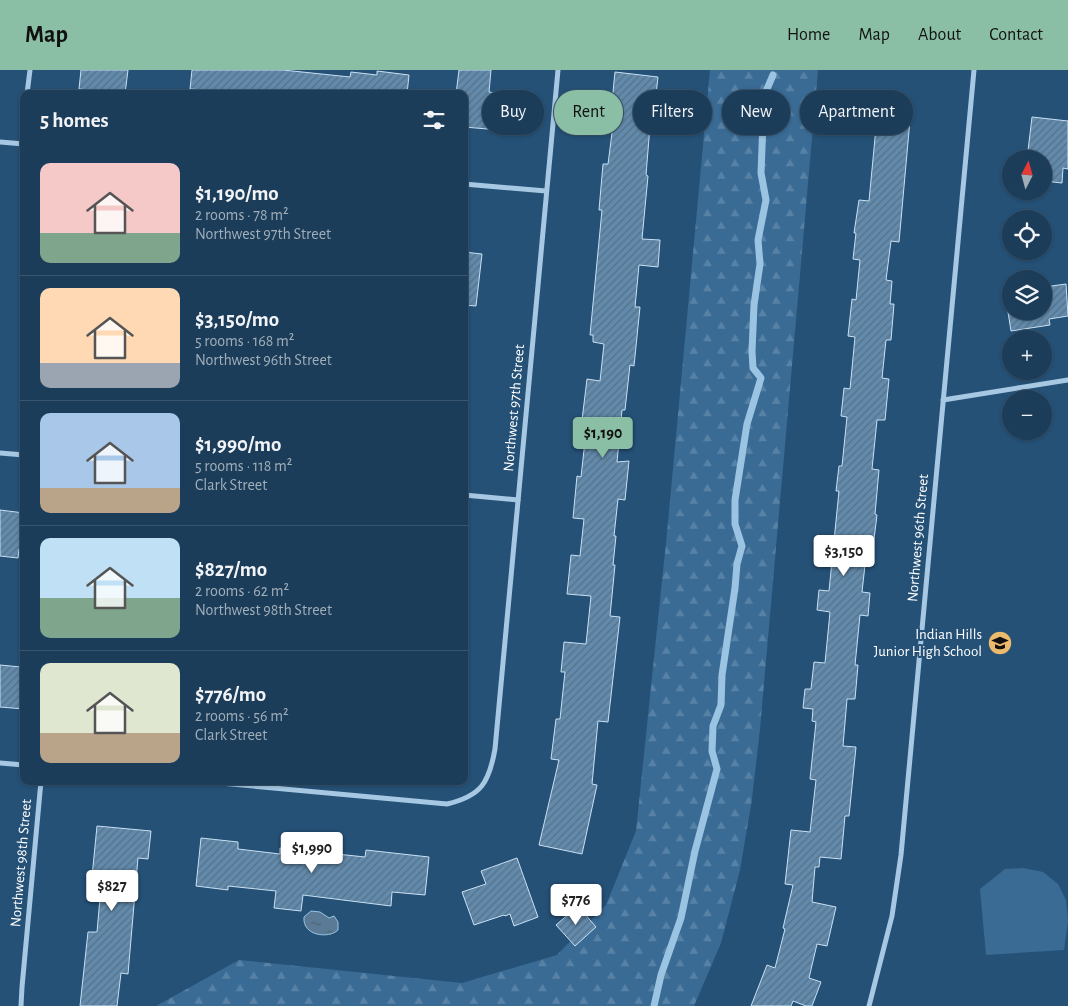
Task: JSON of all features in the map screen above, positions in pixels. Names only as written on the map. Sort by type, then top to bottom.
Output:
[{"type":"street","points":[[28,90],[30,70]]},
{"type":"street","name":"Northwest 97th Street","points":[[241,785],[447,804],[464,800],[485,784],[492,768],[495,749],[558,70]]},
{"type":"street","name":"Northwest 96th Street","points":[[869,1006],[892,916],[900,855],[974,70]]},
{"type":"street","points":[[0,142],[20,144]]},
{"type":"street","points":[[468,184],[546,191]]},
{"type":"street","points":[[944,400],[1068,380]]},
{"type":"street","points":[[0,453],[20,455]]},
{"type":"street","points":[[468,495],[518,500]]},
{"type":"street","points":[[0,763],[20,765]]},
{"type":"street","name":"Northwest 98th Street","points":[[21,1006],[41,785]]},
{"type":"green space","points":[[710,70],[818,70],[816,90],[800,90],[800,135],[812,135],[760,729],[752,799],[740,870],[721,943],[694,1006],[156,1006],[239,960],[462,983],[557,955],[606,905],[636,831],[667,533],[704,135],[712,135],[712,90],[708,90]]},
{"type":"green space","points":[[1023,868],[1043,872],[1058,884],[1066,900],[1068,921],[1064,950],[986,955],[980,889],[1005,869]]},
{"type":"water","points":[[311,911],[320,912],[329,918],[334,916],[338,922],[338,930],[334,933],[323,935],[312,932],[307,928],[304,917]]},
{"type":"building","points":[[81,70],[128,70],[126,90],[79,89]]},
{"type":"building","points":[[192,70],[283,70],[350,77],[351,72],[377,75],[377,71],[409,75],[407,90],[190,89]]},
{"type":"building","points":[[459,70],[491,70],[489,90],[482,90],[482,129],[468,127],[468,90],[456,90]]},
{"type":"building","points":[[615,72],[658,77],[656,90],[633,90],[633,135],[649,135],[646,175],[648,176],[642,239],[660,240],[658,267],[639,265],[635,307],[640,307],[634,366],[630,365],[625,410],[622,410],[617,462],[629,461],[625,500],[618,499],[614,536],[616,536],[613,565],[615,565],[610,616],[620,617],[608,722],[598,721],[592,784],[597,785],[582,854],[539,845],[559,760],[551,759],[556,719],[560,719],[565,672],[561,672],[564,642],[586,644],[591,596],[567,594],[571,555],[580,556],[584,519],[573,518],[577,476],[581,477],[585,441],[587,420],[582,420],[587,379],[600,381],[604,344],[593,342],[593,335],[590,335],[602,210],[599,210],[603,164],[608,164],[612,135],[623,135],[623,90],[613,90]]},
{"type":"building","points":[[1032,117],[1068,121],[1068,169],[1063,168],[1062,183],[1052,182],[1052,150],[1028,150]]},
{"type":"building","points":[[875,135],[909,135],[899,242],[891,241],[886,280],[892,281],[890,304],[894,304],[891,340],[886,340],[882,378],[889,379],[885,420],[877,420],[872,469],[879,470],[874,539],[868,538],[862,592],[870,593],[868,616],[860,615],[855,665],[858,665],[855,699],[847,699],[843,746],[856,747],[849,816],[845,816],[841,859],[820,857],[819,867],[815,867],[812,902],[836,907],[827,946],[817,944],[809,978],[821,982],[812,1006],[806,1006],[793,1001],[791,1006],[751,1006],[767,965],[775,968],[785,929],[783,928],[793,885],[785,884],[791,830],[810,832],[816,780],[810,779],[816,722],[812,721],[813,709],[803,708],[805,689],[811,689],[814,662],[825,663],[830,612],[817,610],[819,590],[829,591],[839,491],[836,491],[839,466],[842,466],[847,417],[841,416],[844,388],[850,389],[855,337],[848,336],[852,299],[856,300],[860,260],[853,259],[856,233],[854,233],[859,200],[869,201]]},
{"type":"building","points":[[468,252],[482,254],[476,306],[468,305]]},
{"type":"building","points":[[1066,284],[1068,316],[1052,319],[1052,286]]},
{"type":"building","points":[[1009,320],[1049,320],[1050,325],[1011,330]]},
{"type":"building","points":[[0,510],[20,512],[20,549],[18,558],[0,556]]},
{"type":"building","points":[[0,665],[20,667],[20,709],[0,707]]},
{"type":"building","points":[[97,826],[151,831],[148,859],[138,858],[128,974],[121,973],[117,1006],[80,1006],[88,932],[97,932],[100,898],[90,897]]},
{"type":"building","points":[[201,838],[238,842],[238,849],[280,854],[280,848],[365,857],[366,850],[429,857],[425,895],[392,892],[391,906],[303,895],[301,911],[274,908],[276,891],[228,886],[228,890],[196,886]]},
{"type":"building","points":[[517,858],[538,917],[514,926],[510,914],[474,925],[462,892],[486,884],[481,871]]},
{"type":"building","points":[[578,906],[596,927],[575,946],[556,925]]},
{"type":"waterway","points":[[654,1006],[661,975],[681,918],[695,851],[717,769],[712,751],[713,726],[721,705],[722,675],[737,564],[742,546],[735,524],[735,500],[747,424],[761,378],[753,368],[752,351],[754,305],[760,264],[758,240],[766,200],[761,173],[764,96],[773,75]]},
{"type":"place","name":"Indian Hills Junior High School","points":[[1000,643]]}]
